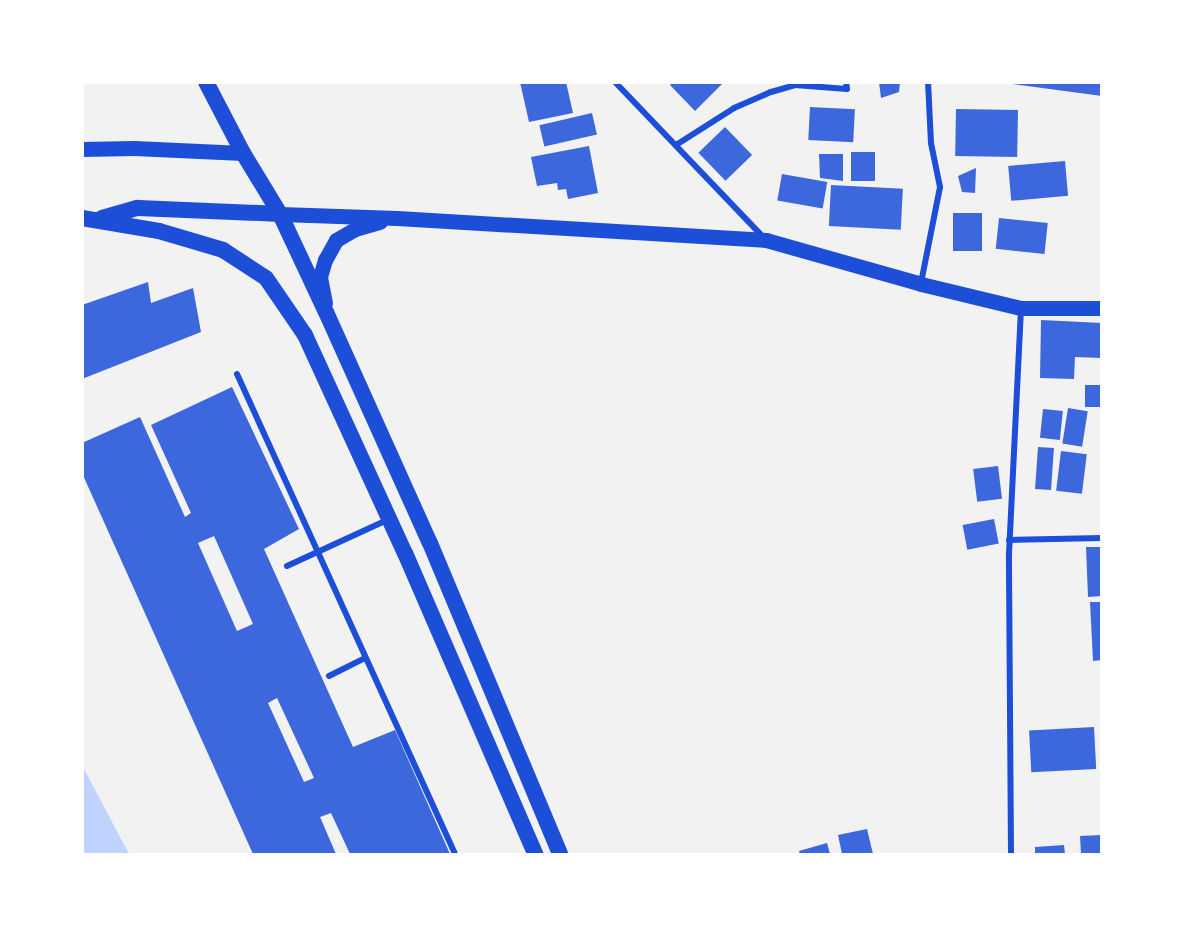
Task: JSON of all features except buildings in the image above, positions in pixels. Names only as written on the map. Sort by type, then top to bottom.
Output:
[{"type":"highway","points":[[206,82],[243,153],[280,214],[326,312],[430,543],[560,855]]},
{"type":"highway","points":[[90,218],[138,208],[280,214]]},
{"type":"highway","points":[[90,218],[159,231],[223,250],[266,278],[305,335],[389,519],[535,855]]},
{"type":"main road","points":[[82,148],[243,153]]},
{"type":"main road","points":[[280,214],[397,218],[766,240],[921,284],[1021,308],[1101,308]]},
{"type":"main road","points":[[326,312],[320,277],[324,260],[336,240],[355,229],[397,218]]},
{"type":"street","points":[[615,82],[766,240]]},
{"type":"street","points":[[676,146],[734,108],[771,92],[795,85],[847,89],[846,82]]},
{"type":"street","points":[[921,284],[940,187],[931,143],[928,82]]},
{"type":"street","points":[[1011,855],[1009,540],[1021,308]]},
{"type":"street","points":[[237,375],[455,855]]},
{"type":"street","points":[[287,566],[389,519]]},
{"type":"street","points":[[1009,540],[1101,538]]},
{"type":"street","points":[[329,676],[365,658]]},
{"type":"water","points":[[83,767],[129,854],[83,854]]}]
